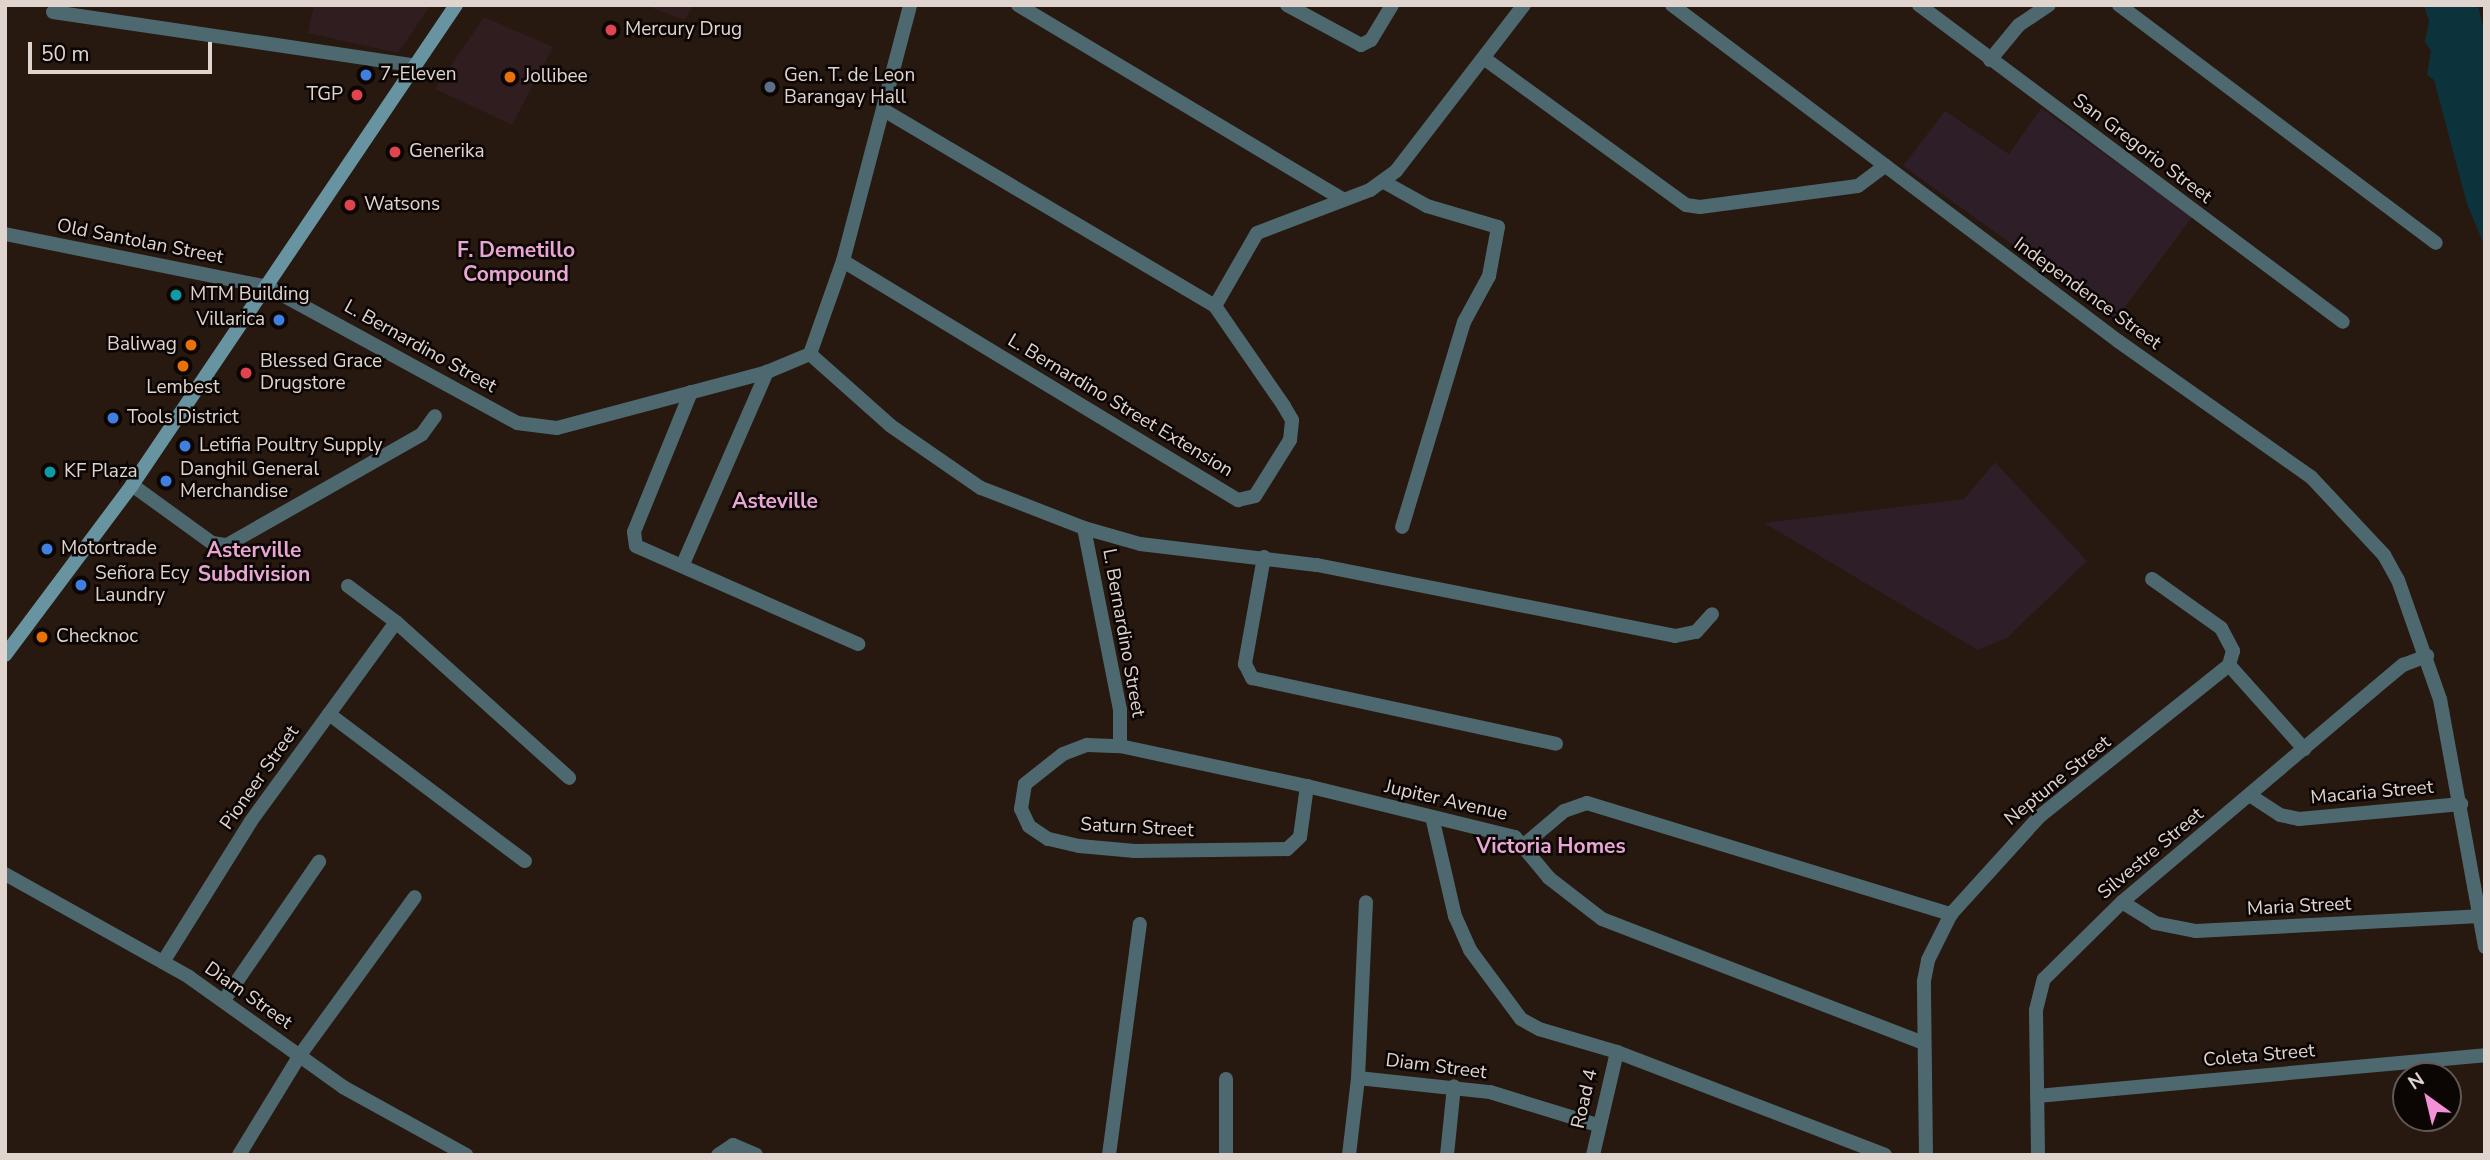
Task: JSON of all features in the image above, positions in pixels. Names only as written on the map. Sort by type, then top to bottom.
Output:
[{"type":"main road","points":[[5,655],[132,485],[456,5]]},
{"type":"street","points":[[858,644],[683,564],[636,546],[634,531],[691,392],[767,372],[810,354],[843,261],[910,5]]},
{"type":"street","points":[[1018,5],[1342,199]]},
{"type":"street","points":[[1287,5],[1362,45],[1371,40],[1392,5]]},
{"type":"street","points":[[1214,306],[1257,233],[1384,181],[1485,59],[1524,5]]},
{"type":"street","name":"Independence Street","points":[[1672,5],[2118,341],[2311,477],[2384,555],[2427,656],[2461,804],[2483,916],[2485,947]]},
{"type":"street","name":"San Gregorio Street","points":[[1919,5],[2343,322]]},
{"type":"street","points":[[1990,60],[2020,25],[2049,5]]},
{"type":"street","points":[[2119,5],[2436,243]]},
{"type":"street","points":[[52,12],[414,65]]},
{"type":"street","points":[[1485,59],[1686,205],[1700,207],[1858,186],[1885,166]]},
{"type":"street","name":"L. Bernardino Street Extension","points":[[843,261],[1238,500],[1255,496],[1290,440],[1292,420],[1214,306],[884,110]]},
{"type":"street","points":[[1384,181],[1427,206],[1498,227],[1489,276],[1464,322],[1402,527]]},
{"type":"street","name":"Old Santolan Street","points":[[5,234],[268,287]]},
{"type":"street","name":"L. Bernardino Street","points":[[268,287],[517,423],[557,428],[691,392]]},
{"type":"street","points":[[810,354],[891,426],[981,488],[1084,528],[1140,544],[1264,557],[1675,636],[1696,632],[1712,614]]},
{"type":"street","points":[[683,564],[767,372]]},
{"type":"street","points":[[132,485],[212,544],[227,545],[422,434],[435,416]]},
{"type":"street","name":"L. Bernardino Street","points":[[1084,528],[1121,709],[1120,746]]},
{"type":"street","points":[[1264,557],[1245,664],[1252,678],[1556,744]]},
{"type":"street","points":[[2152,579],[2221,628],[2233,651],[2229,665],[2304,749]]},
{"type":"street","points":[[348,586],[396,622],[569,778]]},
{"type":"street","name":"Pioneer Street","points":[[163,962],[251,821],[396,622]]},
{"type":"street","name":"Silvestre Street","points":[[2038,1155],[2038,992],[2054,967],[2122,902],[2403,666],[2427,656]]},
{"type":"street","name":"Neptune Street","points":[[1926,1155],[1923,1043],[1928,960],[1951,914],[2040,816],[2229,665]]},
{"type":"street","points":[[329,715],[525,861]]},
{"type":"street","name":"Saturn Street","points":[[1120,746],[1087,745],[1063,754],[1026,784],[1021,809],[1029,826],[1048,839],[1135,851],[1287,849],[1300,837],[1307,786]]},
{"type":"street","name":"Jupiter Avenue","points":[[1120,746],[1307,786],[1433,821],[1515,837],[1525,844],[1549,878],[1602,919],[1923,1043]]},
{"type":"street","name":"Macaria Street","points":[[2250,796],[2280,815],[2299,819],[2461,804]]},
{"type":"street","points":[[1525,844],[1564,811],[1587,803],[1951,914]]},
{"type":"street","points":[[1433,821],[1455,916],[1488,980],[1521,1018],[1539,1029],[1617,1052],[1885,1155]]},
{"type":"street","points":[[224,1000],[319,862]]},
{"type":"street","name":"Diam Street","points":[[5,874],[163,962],[224,1000],[342,1087],[466,1155]]},
{"type":"street","points":[[239,1155],[300,1055],[415,897]]},
{"type":"street","name":"Diam Street","points":[[1366,902],[1358,1078],[1454,1086],[1524,1101],[1597,1125]]},
{"type":"street","name":"Maria Street","points":[[2122,902],[2164,927],[2196,931],[2483,916]]},
{"type":"street","points":[[1109,1155],[1140,924]]},
{"type":"street","name":"Road 4","points":[[1593,1155],[1597,1125],[1617,1052]]},
{"type":"street","name":"Coleta Street","points":[[2037,1096],[2485,1055]]},
{"type":"street","points":[[1349,1155],[1358,1078]]},
{"type":"street","points":[[1226,1079],[1226,1155]]},
{"type":"street","points":[[1447,1155],[1454,1086]]},
{"type":"street","points":[[718,1155],[733,1145],[756,1155]]},
{"type":"shaded area","points":[[314,5],[431,5],[398,53],[308,33]]},
{"type":"shaded area","points":[[644,5],[694,5],[685,20]]},
{"type":"shaded area","points":[[484,17],[553,47],[512,125],[435,89]]},
{"type":"shaded area","points":[[2041,108],[2192,217],[2116,319],[1903,166],[1945,111],[2009,154]]},
{"type":"shaded area","points":[[1995,462],[2087,561],[2008,637],[1978,650],[1764,523],[1964,499]]},
{"type":"water","points":[[2424,5],[2478,5],[2485,36],[2485,247],[2467,204],[2434,80],[2427,75],[2431,51],[2425,42],[2429,21]]},
{"type":"place","name":"Mercury Drug","points":[[611,30]]},
{"type":"place","name":"7-Eleven","points":[[366,75]]},
{"type":"place","name":"Jollibee","points":[[510,77]]},
{"type":"place","name":"Gen. T. de Leon Barangay Hall","points":[[770,87]]},
{"type":"place","name":"TGP","points":[[357,95]]},
{"type":"place","name":"Generika","points":[[395,152]]},
{"type":"place","name":"Watsons","points":[[350,205]]},
{"type":"place","name":"MTM Building","points":[[176,295]]},
{"type":"place","name":"Villarica","points":[[279,320]]},
{"type":"place","name":"Baliwag","points":[[191,345]]},
{"type":"place","name":"Lembest","points":[[183,366]]},
{"type":"place","name":"Blessed Grace Drugstore","points":[[246,373]]},
{"type":"place","name":"Tools District","points":[[113,418]]},
{"type":"place","name":"Letifia Poultry Supply","points":[[185,446]]},
{"type":"place","name":"KF Plaza","points":[[50,472]]},
{"type":"place","name":"Danghil General Merchandise","points":[[166,481]]},
{"type":"place","name":"Motortrade","points":[[47,549]]},
{"type":"place","name":"Señora Ecy Laundry","points":[[81,585]]},
{"type":"place","name":"Checknoc","points":[[42,637]]},
{"type":"district","name":"F. Demetillo Compound","points":[[516,262]]},
{"type":"district","name":"Asteville","points":[[775,501]]},
{"type":"district","name":"Asterville Subdivision","points":[[254,562]]},
{"type":"district","name":"Victoria Homes","points":[[1551,846]]}]
